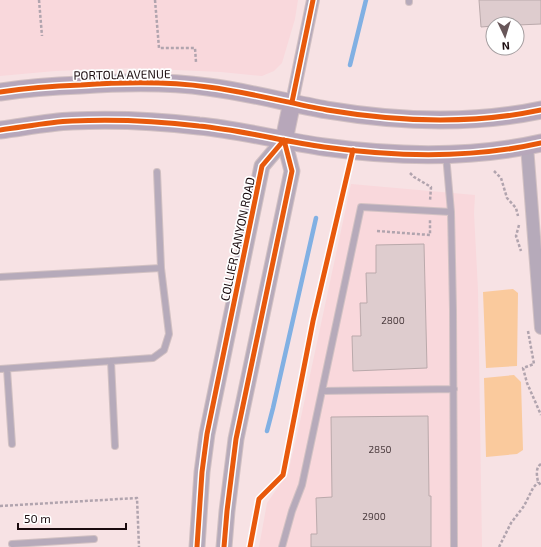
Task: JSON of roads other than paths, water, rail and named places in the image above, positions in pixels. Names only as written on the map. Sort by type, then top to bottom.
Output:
[{"type":"main road","name":"PORTOLA AVENUE","points":[[0,92],[30,88],[118,82],[168,82],[209,87],[327,110],[416,121],[485,119],[541,110]]},
{"type":"main road","name":"COLLIER CANYON ROAD","points":[[284,140],[292,102]]},
{"type":"main road","points":[[0,130],[71,121],[119,121],[200,126],[325,147],[380,153],[446,155],[488,152],[534,145]]},
{"type":"street","name":"COLLIER CANYON ROAD","points":[[292,102],[313,0]]},
{"type":"street","name":"COLLIER CANYON ROAD","points":[[197,547],[202,472],[208,434],[262,166],[284,140]]},
{"type":"street","name":"COLLIER CANYON ROAD","points":[[224,547],[227,504],[236,440],[292,171],[284,140]]},
{"type":"street","points":[[534,145],[541,328]]},
{"type":"lane","points":[[446,155],[451,212],[454,389],[454,547]]},
{"type":"lane","points":[[12,444],[3,369],[153,358],[164,350],[169,334],[161,268],[157,172]]},
{"type":"lane","points":[[282,547],[292,511],[302,486],[361,207],[451,212]]},
{"type":"lane","points":[[0,277],[161,268]]},
{"type":"lane","points":[[111,361],[115,446]]},
{"type":"lane","points":[[322,391],[454,389]]},
{"type":"lane","points":[[12,544],[60,544],[94,539]]},
{"type":"waterway","points":[[350,65],[366,0]]},
{"type":"waterway","points":[[267,431],[316,218]]}]
